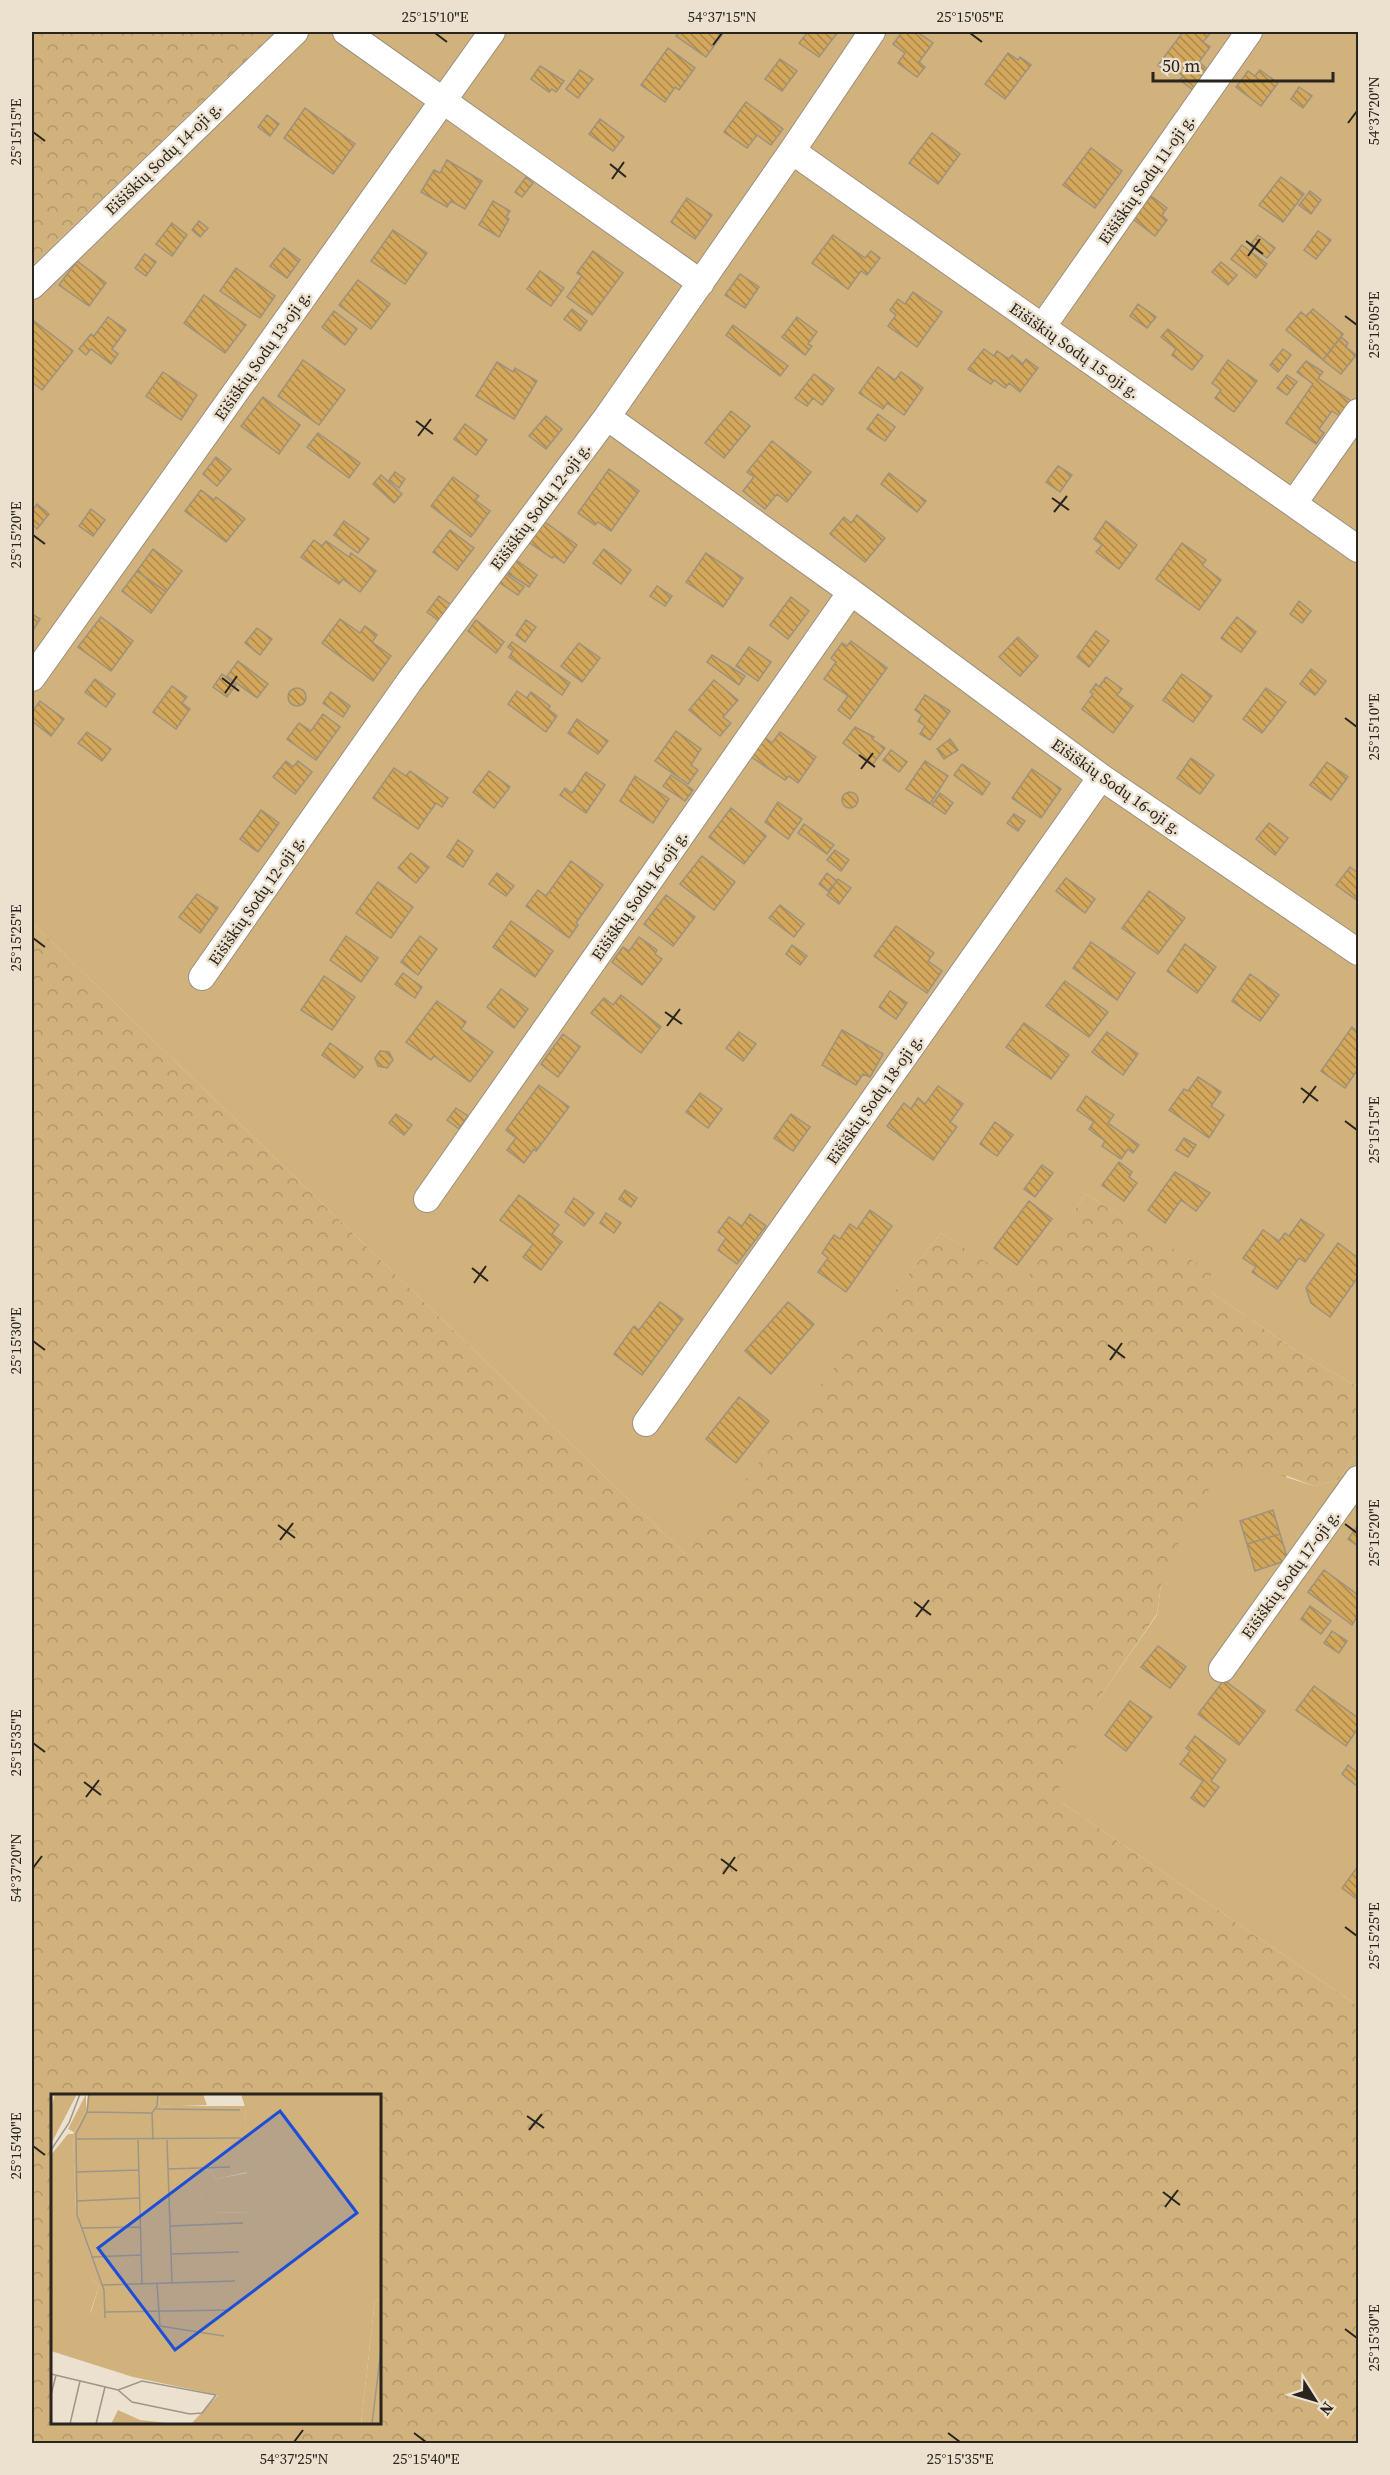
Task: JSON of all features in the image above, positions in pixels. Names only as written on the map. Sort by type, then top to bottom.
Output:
[{"type":"street","name":"Eišiškių Sodų 14-oji g.","points":[[32,286],[295,32]]},
{"type":"street","points":[[346,32],[701,283]]},
{"type":"street","name":"Eišiškių Sodų 13-oji g.","points":[[32,678],[492,32]]},
{"type":"street","name":"Eišiškių Sodų 12-oji g.","points":[[202,977],[409,682],[607,417],[792,152],[872,32]]},
{"type":"street","name":"Eišiškių Sodų 11-oji g.","points":[[1042,326],[1249,32]]},
{"type":"street","name":"Eišiškių Sodų 15-oji g.","points":[[792,152],[1359,549]]},
{"type":"street","points":[[1294,503],[1359,412]]},
{"type":"street","name":"Eišiškių Sodų 16-oji g.","points":[[607,417],[851,592],[1101,777],[1359,952]]},
{"type":"street","name":"Eišiškių Sodų 16-oji g.","points":[[427,1198],[851,592]]},
{"type":"street","name":"Eišiškių Sodų 18-oji g.","points":[[646,1423],[1101,777]]},
{"type":"street","name":"Eišiškių Sodų 17-oji g.","points":[[1222,1669],[1359,1479]]},
{"type":"green space","points":[[32,32],[275,32],[32,266]]},
{"type":"green space","points":[[275,32],[1358,32],[1358,1387],[1298,1352],[1211,1292],[1211,1272],[1086,1194],[1022,1285],[941,1233],[686,1555],[32,923],[32,266]]},
{"type":"green space","points":[[32,923],[685,1554],[941,1233],[1022,1284],[1086,1194],[1212,1272],[1211,1292],[1298,1352],[1358,1387],[1358,1452],[1338,1480],[1314,1486],[1287,1476],[1161,1585],[1157,1614],[1100,1697],[1061,1802],[1358,2006],[1358,2443],[32,2443]]},
{"type":"green space","points":[[1358,1452],[1358,2006],[1061,1802],[1059,1785],[1100,1697],[1157,1615],[1161,1585],[1181,1537],[1218,1474],[1248,1465],[1314,1486],[1338,1480]]},
{"type":"building","points":[[679,32],[724,32],[706,57],[676,36]]},
{"type":"building","points":[[808,32],[838,32],[819,57],[799,43]]},
{"type":"building","points":[[902,32],[917,32],[933,43],[919,62],[925,67],[917,77],[898,63],[905,53],[893,44]]},
{"type":"building","points":[[1183,32],[1211,32],[1203,42],[1210,47],[1199,62],[1208,70],[1193,90],[1180,80],[1183,76],[1173,68],[1169,73],[1158,65]]},
{"type":"building","points":[[668,48],[695,68],[679,90],[675,87],[665,102],[641,85]]},
{"type":"building","points":[[1008,53],[1018,60],[1020,57],[1031,65],[1005,99],[985,84]]},
{"type":"building","points":[[780,59],[797,71],[782,91],[765,79]]},
{"type":"building","points":[[540,66],[564,81],[556,92],[552,89],[549,92],[531,79]]},
{"type":"building","points":[[580,70],[593,79],[578,98],[566,89]]},
{"type":"building","points":[[1260,70],[1278,83],[1261,106],[1236,87],[1248,71],[1255,76]]},
{"type":"building","points":[[1299,87],[1312,96],[1303,108],[1291,99]]},
{"type":"building","points":[[746,102],[783,129],[771,145],[757,135],[747,148],[724,132]]},
{"type":"building","points":[[305,108],[355,144],[333,174],[284,138]]},
{"type":"building","points":[[267,115],[279,124],[270,136],[258,127]]},
{"type":"building","points":[[600,119],[624,137],[613,151],[589,134]]},
{"type":"building","points":[[932,133],[960,154],[938,184],[909,163]]},
{"type":"building","points":[[1091,148],[1122,171],[1095,208],[1063,185]]},
{"type":"building","points":[[447,160],[482,181],[465,209],[451,201],[447,207],[421,192],[434,170],[440,173]]},
{"type":"building","points":[[526,177],[533,183],[522,197],[515,192]]},
{"type":"building","points":[[1281,177],[1304,194],[1283,222],[1259,205]]},
{"type":"building","points":[[1310,191],[1321,200],[1311,214],[1299,205]]},
{"type":"building","points":[[1151,196],[1167,208],[1162,215],[1167,220],[1155,236],[1133,219]]},
{"type":"building","points":[[687,198],[712,215],[695,239],[671,222]]},
{"type":"building","points":[[493,201],[510,211],[506,217],[509,219],[499,237],[479,225]]},
{"type":"building","points":[[199,221],[208,228],[200,237],[192,230]]},
{"type":"building","points":[[172,223],[187,235],[172,256],[156,244]]},
{"type":"building","points":[[393,230],[427,253],[405,284],[371,261]]},
{"type":"building","points":[[1318,231],[1331,240],[1316,259],[1304,250]]},
{"type":"building","points":[[833,235],[865,258],[871,251],[880,258],[867,275],[861,271],[848,289],[812,263]]},
{"type":"building","points":[[1258,235],[1275,248],[1267,258],[1250,245]]},
{"type":"building","points":[[1242,245],[1267,264],[1256,278],[1231,259]]},
{"type":"building","points":[[284,248],[300,260],[287,278],[270,266]]},
{"type":"building","points":[[593,251],[623,273],[592,315],[567,297],[582,276],[577,273]]},
{"type":"building","points":[[145,254],[156,262],[146,276],[135,268]]},
{"type":"building","points":[[77,261],[106,283],[89,306],[59,285]]},
{"type":"building","points":[[1221,262],[1237,275],[1228,285],[1212,272]]},
{"type":"building","points":[[236,268],[275,296],[260,318],[220,291]]},
{"type":"building","points":[[540,271],[564,288],[551,306],[527,289]]},
{"type":"building","points":[[740,274],[759,287],[745,308],[725,295]]},
{"type":"building","points":[[358,280],[390,304],[371,329],[339,305]]},
{"type":"building","points":[[913,292],[942,312],[917,347],[888,326],[896,315],[890,310],[898,299],[905,304]]},
{"type":"building","points":[[204,295],[246,325],[225,353],[184,323]]},
{"type":"building","points":[[1138,304],[1156,317],[1147,328],[1130,316]]},
{"type":"building","points":[[572,309],[587,321],[580,331],[564,319]]},
{"type":"building","points":[[1313,309],[1343,334],[1323,360],[1286,330],[1301,312],[1306,316]]},
{"type":"building","points":[[334,311],[357,329],[345,345],[322,327]]},
{"type":"building","points":[[108,317],[126,330],[112,349],[118,354],[111,364],[91,349],[86,355],[79,349],[91,334],[94,336]]},
{"type":"building","points":[[797,317],[817,332],[808,344],[812,346],[805,355],[782,337]]},
{"type":"building","points":[[34,321],[73,351],[42,390],[32,382],[32,325]]},
{"type":"building","points":[[733,325],[788,366],[780,376],[726,335]]},
{"type":"building","points":[[1168,329],[1203,356],[1192,370],[1172,355],[1176,349],[1161,337]]},
{"type":"building","points":[[1341,337],[1348,343],[1346,347],[1356,355],[1341,374],[1323,360]]},
{"type":"building","points":[[984,349],[994,356],[997,351],[1009,359],[1012,355],[1023,364],[1026,359],[1038,368],[1020,392],[1009,383],[1005,388],[994,380],[991,384],[968,369]]},
{"type":"building","points":[[1283,349],[1291,355],[1278,372],[1270,365]]},
{"type":"building","points":[[303,360],[345,390],[319,425],[278,396]]},
{"type":"building","points":[[1228,360],[1257,381],[1234,412],[1215,398],[1221,390],[1212,383]]},
{"type":"building","points":[[1306,361],[1323,372],[1318,378],[1354,403],[1344,419],[1332,411],[1319,429],[1324,433],[1316,444],[1286,423],[1313,384],[1297,372]]},
{"type":"building","points":[[497,362],[513,372],[515,368],[537,381],[514,419],[476,396]]},
{"type":"building","points":[[878,367],[895,380],[901,372],[923,388],[904,415],[887,403],[883,409],[859,393]]},
{"type":"building","points":[[163,372],[197,395],[181,420],[146,396]]},
{"type":"building","points":[[814,374],[834,389],[822,405],[813,398],[807,406],[795,398]]},
{"type":"building","points":[[1287,375],[1297,382],[1287,395],[1277,388]]},
{"type":"building","points":[[263,397],[300,425],[279,454],[241,426]]},
{"type":"building","points":[[731,411],[750,426],[724,458],[705,443]]},
{"type":"building","points":[[878,414],[895,427],[885,441],[867,429]]},
{"type":"building","points":[[546,416],[562,429],[546,449],[529,436]]},
{"type":"building","points":[[465,424],[487,440],[476,455],[454,439]]},
{"type":"building","points":[[318,433],[360,463],[349,478],[307,447]]},
{"type":"building","points":[[772,441],[811,472],[787,502],[777,494],[765,509],[743,491],[754,477],[747,472]]},
{"type":"building","points":[[216,457],[231,469],[217,486],[203,474]]},
{"type":"building","points":[[1058,466],[1072,475],[1060,492],[1046,482]]},
{"type":"building","points":[[609,469],[639,491],[611,531],[598,522],[595,525],[578,513]]},
{"type":"building","points":[[395,472],[405,479],[399,488],[389,480]]},
{"type":"building","points":[[889,473],[926,501],[917,512],[881,484]]},
{"type":"building","points":[[381,475],[402,494],[394,503],[373,484]]},
{"type":"building","points":[[453,477],[479,496],[475,500],[490,511],[471,537],[431,506]]},
{"type":"building","points":[[201,490],[214,500],[216,497],[245,519],[226,542],[185,511]]},
{"type":"building","points":[[37,504],[49,514],[37,529],[32,524],[32,511]]},
{"type":"building","points":[[91,509],[105,520],[93,536],[79,526]]},
{"type":"building","points":[[857,515],[885,538],[865,562],[830,534],[844,517],[851,523]]},
{"type":"building","points":[[542,520],[577,545],[564,563],[554,556],[552,558],[527,541]]},
{"type":"building","points":[[344,521],[369,539],[358,553],[334,535]]},
{"type":"building","points":[[1106,521],[1137,545],[1119,569],[1096,552],[1102,545],[1094,539]]},
{"type":"building","points":[[450,530],[474,548],[457,570],[433,552]]},
{"type":"building","points":[[314,540],[322,546],[326,541],[349,557],[351,553],[376,571],[360,592],[343,579],[339,584],[301,557]]},
{"type":"building","points":[[1182,543],[1206,560],[1202,565],[1221,580],[1199,610],[1156,579]]},
{"type":"building","points":[[153,549],[182,571],[166,592],[137,571]]},
{"type":"building","points":[[604,549],[631,570],[621,584],[593,563]]},
{"type":"building","points":[[706,553],[743,578],[723,607],[686,582]]},
{"type":"building","points":[[512,557],[537,575],[529,587],[503,570]]},
{"type":"building","points":[[137,571],[166,592],[151,613],[122,591]]},
{"type":"building","points":[[503,572],[524,587],[518,595],[497,581]]},
{"type":"building","points":[[657,586],[672,596],[665,606],[650,596]]},
{"type":"building","points":[[439,596],[451,605],[439,621],[427,612]]},
{"type":"building","points":[[791,597],[809,611],[788,639],[770,625]]},
{"type":"building","points":[[1299,601],[1311,611],[1302,623],[1290,614]]},
{"type":"building","points":[[32,614],[40,619],[32,632]]},
{"type":"building","points":[[101,617],[133,641],[111,671],[78,647]]},
{"type":"building","points":[[1237,617],[1256,632],[1241,652],[1221,638]]},
{"type":"building","points":[[340,619],[360,633],[365,626],[377,635],[372,642],[391,656],[373,681],[322,643]]},
{"type":"building","points":[[476,620],[504,642],[496,653],[468,631]]},
{"type":"building","points":[[526,620],[536,627],[525,642],[516,635]]},
{"type":"building","points":[[257,628],[272,639],[260,655],[245,643]]},
{"type":"building","points":[[1096,631],[1109,641],[1089,667],[1077,657]]},
{"type":"building","points":[[1018,637],[1038,656],[1020,676],[999,657]]},
{"type":"building","points":[[851,641],[887,668],[850,719],[838,710],[848,696],[824,679],[836,662],[831,658],[842,643],[847,646]]},
{"type":"building","points":[[512,642],[570,683],[562,695],[509,657],[513,651],[508,647]]},
{"type":"building","points":[[579,643],[600,658],[582,682],[561,666]]},
{"type":"building","points":[[749,647],[771,662],[758,681],[736,666]]},
{"type":"building","points":[[712,655],[745,676],[739,685],[707,662]]},
{"type":"building","points":[[238,661],[268,684],[257,698],[227,676]]},
{"type":"building","points":[[1311,669],[1326,681],[1315,695],[1300,684]]},
{"type":"building","points":[[222,674],[236,685],[227,697],[213,687]]},
{"type":"building","points":[[1182,674],[1212,696],[1193,722],[1163,700]]},
{"type":"building","points":[[1106,677],[1122,689],[1117,695],[1133,706],[1113,733],[1082,709],[1093,694],[1090,692],[1096,684],[1099,687]]},
{"type":"building","points":[[95,679],[115,694],[106,707],[85,692]]},
{"type":"building","points":[[714,680],[738,700],[723,717],[731,723],[720,736],[689,710]]},
{"type":"building","points":[[172,686],[187,697],[182,703],[190,709],[176,729],[153,712]]},
{"type":"building","points":[[297,688],[303,691],[306,697],[303,703],[297,706],[291,703],[288,697],[291,691]]},
{"type":"building","points":[[1266,688],[1286,702],[1262,733],[1243,719]]},
{"type":"building","points":[[517,691],[527,698],[531,692],[550,706],[548,709],[557,716],[546,732],[508,704]]},
{"type":"building","points":[[331,692],[350,706],[343,717],[323,703]]},
{"type":"building","points":[[925,695],[950,711],[930,740],[920,734],[925,726],[918,721],[922,715],[915,710]]},
{"type":"building","points":[[40,701],[64,719],[51,736],[32,721],[32,712]]},
{"type":"building","points":[[323,714],[340,727],[316,760],[287,739],[299,723],[311,731]]},
{"type":"building","points":[[577,719],[608,741],[598,754],[568,733]]},
{"type":"building","points":[[855,727],[874,737],[872,739],[885,748],[872,765],[843,743]]},
{"type":"building","points":[[676,731],[701,749],[691,765],[698,770],[688,784],[655,761]]},
{"type":"building","points":[[87,732],[111,749],[102,761],[78,743]]},
{"type":"building","points":[[780,732],[816,757],[798,783],[789,776],[785,780],[750,756],[763,736],[772,743]]},
{"type":"building","points":[[950,739],[958,750],[944,759],[937,749]]},
{"type":"building","points":[[891,750],[907,762],[899,772],[883,760]]},
{"type":"building","points":[[1191,758],[1214,775],[1200,794],[1177,778]]},
{"type":"building","points":[[286,761],[293,767],[298,761],[312,772],[295,794],[273,777]]},
{"type":"building","points":[[925,761],[948,776],[930,804],[906,789]]},
{"type":"building","points":[[1327,762],[1348,777],[1331,800],[1310,785]]},
{"type":"building","points":[[962,764],[990,783],[982,795],[954,775]]},
{"type":"building","points":[[394,768],[406,776],[410,771],[448,798],[442,807],[436,803],[418,829],[373,798]]},
{"type":"building","points":[[1032,769],[1061,789],[1041,818],[1012,798]]},
{"type":"building","points":[[489,771],[510,787],[494,808],[473,792]]},
{"type":"building","points":[[586,772],[605,785],[586,813],[560,795],[565,788],[572,793]]},
{"type":"building","points":[[671,775],[693,790],[685,801],[663,786]]},
{"type":"building","points":[[635,776],[669,799],[653,823],[620,801]]},
{"type":"building","points":[[850,792],[856,794],[858,800],[856,806],[850,808],[844,806],[842,800],[844,794]]},
{"type":"building","points":[[940,793],[953,803],[945,814],[932,805]]},
{"type":"building","points":[[778,802],[802,819],[788,839],[765,822]]},
{"type":"building","points":[[731,808],[766,836],[744,864],[709,837]]},
{"type":"building","points":[[261,810],[279,823],[258,852],[240,839]]},
{"type":"building","points":[[1014,814],[1025,821],[1018,831],[1007,823]]},
{"type":"building","points":[[1269,823],[1288,838],[1275,855],[1256,839]]},
{"type":"building","points":[[804,824],[834,845],[827,854],[798,833]]},
{"type":"building","points":[[458,840],[473,851],[463,867],[447,857]]},
{"type":"building","points":[[835,850],[849,860],[841,871],[827,860]]},
{"type":"building","points":[[411,853],[429,867],[416,883],[398,868]]},
{"type":"building","points":[[702,856],[735,882],[714,910],[680,884]]},
{"type":"building","points":[[571,861],[603,885],[576,923],[578,925],[569,938],[526,906],[538,890],[546,896]]},
{"type":"building","points":[[1350,867],[1358,873],[1358,901],[1336,885]]},
{"type":"building","points":[[497,873],[514,886],[506,896],[489,884]]},
{"type":"building","points":[[827,873],[837,881],[828,891],[819,884]]},
{"type":"building","points":[[1066,878],[1095,899],[1085,913],[1056,891]]},
{"type":"building","points":[[838,879],[851,888],[839,904],[827,895]]},
{"type":"building","points":[[378,882],[413,907],[391,938],[356,913]]},
{"type":"building","points":[[1149,891],[1185,918],[1158,954],[1122,928]]},
{"type":"building","points":[[197,894],[218,908],[200,933],[179,917]]},
{"type":"building","points":[[666,895],[695,917],[673,946],[644,924]]},
{"type":"building","points":[[780,905],[804,924],[794,937],[769,918]]},
{"type":"building","points":[[511,921],[553,951],[535,977],[493,947]]},
{"type":"building","points":[[896,926],[934,953],[928,961],[942,971],[927,993],[874,956]]},
{"type":"building","points":[[346,936],[378,958],[361,982],[330,960]]},
{"type":"building","points":[[420,936],[437,949],[418,975],[401,962]]},
{"type":"building","points":[[639,937],[657,950],[655,954],[662,959],[642,985],[612,962],[623,947],[629,951]]},
{"type":"building","points":[[1091,942],[1135,973],[1117,1000],[1073,968]]},
{"type":"building","points":[[1185,944],[1216,967],[1197,993],[1167,971]]},
{"type":"building","points":[[792,945],[807,956],[800,965],[786,954]]},
{"type":"building","points":[[403,973],[422,987],[415,998],[395,984]]},
{"type":"building","points":[[1250,974],[1279,995],[1260,1021],[1232,1001]]},
{"type":"building","points":[[324,976],[355,997],[332,1030],[301,1010]]},
{"type":"building","points":[[1065,981],[1108,1012],[1089,1037],[1046,1006]]},
{"type":"building","points":[[501,989],[528,1009],[514,1028],[487,1007]]},
{"type":"building","points":[[890,991],[907,1003],[896,1019],[879,1007]]},
{"type":"building","points":[[621,995],[661,1027],[641,1053],[591,1013],[604,998],[613,1005]]},
{"type":"building","points":[[437,1001],[466,1022],[461,1029],[493,1052],[470,1082],[434,1056],[431,1060],[406,1042]]},
{"type":"building","points":[[1024,1023],[1069,1055],[1051,1079],[1006,1047]]},
{"type":"building","points":[[1352,1027],[1358,1032],[1358,1069],[1345,1088],[1321,1071]]},
{"type":"building","points":[[842,1030],[883,1054],[870,1077],[863,1074],[856,1085],[822,1065]]},
{"type":"building","points":[[739,1032],[756,1044],[743,1061],[726,1048]]},
{"type":"building","points":[[1107,1032],[1138,1054],[1123,1075],[1092,1052]]},
{"type":"building","points":[[563,1034],[580,1047],[558,1077],[541,1064]]},
{"type":"building","points":[[330,1043],[363,1067],[354,1078],[322,1055]]},
{"type":"building","points":[[380,1051],[389,1052],[393,1060],[387,1068],[378,1066],[375,1058]]},
{"type":"building","points":[[1198,1077],[1221,1092],[1211,1106],[1224,1115],[1209,1138],[1169,1110],[1184,1089],[1188,1091]]},
{"type":"building","points":[[539,1085],[569,1107],[536,1151],[534,1149],[524,1163],[507,1150],[516,1138],[506,1130]]},
{"type":"building","points":[[938,1086],[963,1104],[950,1122],[957,1127],[933,1160],[887,1126],[904,1103],[911,1109],[918,1098],[925,1104]]},
{"type":"building","points":[[700,1093],[722,1109],[708,1128],[686,1112]]},
{"type":"building","points":[[1086,1096],[1114,1115],[1108,1123],[1139,1145],[1133,1153],[1128,1149],[1121,1159],[1102,1146],[1105,1141],[1089,1129],[1094,1122],[1077,1110]]},
{"type":"building","points":[[456,1108],[468,1116],[459,1129],[447,1120]]},
{"type":"building","points":[[396,1114],[412,1125],[404,1135],[389,1123]]},
{"type":"building","points":[[791,1114],[810,1127],[793,1151],[774,1138]]},
{"type":"building","points":[[995,1122],[1013,1135],[997,1156],[980,1144]]},
{"type":"building","points":[[1184,1138],[1196,1145],[1188,1157],[1176,1150]]},
{"type":"building","points":[[1119,1162],[1132,1172],[1129,1177],[1137,1183],[1124,1201],[1102,1185]]},
{"type":"building","points":[[1042,1165],[1053,1173],[1035,1197],[1024,1189]]},
{"type":"building","points":[[1175,1172],[1210,1193],[1196,1211],[1181,1200],[1165,1223],[1148,1210]]},
{"type":"building","points":[[625,1190],[637,1198],[631,1207],[619,1199]]},
{"type":"building","points":[[519,1195],[559,1225],[552,1234],[562,1242],[541,1270],[523,1257],[533,1244],[500,1220]]},
{"type":"building","points":[[574,1198],[594,1213],[584,1226],[565,1212]]},
{"type":"building","points":[[1029,1201],[1052,1219],[1017,1265],[994,1248]]},
{"type":"building","points":[[870,1210],[892,1226],[846,1292],[818,1272],[828,1258],[822,1253],[834,1235],[840,1239],[850,1224],[857,1229]]},
{"type":"building","points":[[606,1213],[621,1223],[614,1233],[600,1223]]},
{"type":"building","points":[[750,1214],[766,1226],[737,1264],[718,1250],[726,1238],[718,1232],[729,1217],[742,1226]]},
{"type":"building","points":[[1301,1219],[1324,1235],[1305,1262],[1299,1258],[1277,1289],[1252,1272],[1256,1267],[1243,1258],[1263,1230],[1279,1241],[1285,1233],[1289,1236]]},
{"type":"building","points":[[1338,1243],[1358,1258],[1358,1277],[1330,1317],[1311,1303],[1306,1288]]},
{"type":"building","points":[[660,1302],[683,1319],[642,1375],[614,1354],[634,1326],[639,1330]]},
{"type":"building","points":[[788,1302],[814,1324],[771,1374],[745,1351]]},
{"type":"building","points":[[739,1397],[769,1421],[736,1463],[706,1439]]},
{"type":"building","points":[[1273,1510],[1280,1534],[1247,1544],[1240,1521]]},
{"type":"building","points":[[1358,1525],[1358,1546],[1348,1539]]},
{"type":"building","points":[[1280,1534],[1288,1560],[1255,1571],[1247,1544]]},
{"type":"building","points":[[1324,1570],[1358,1595],[1358,1615],[1352,1625],[1308,1592]]},
{"type":"building","points":[[1310,1606],[1331,1621],[1321,1634],[1301,1619]]},
{"type":"building","points":[[1332,1631],[1347,1641],[1339,1653],[1324,1643]]},
{"type":"building","points":[[1158,1646],[1186,1667],[1170,1688],[1141,1667]]},
{"type":"building","points":[[1224,1680],[1265,1711],[1239,1745],[1198,1714]]},
{"type":"building","points":[[1314,1686],[1358,1718],[1358,1728],[1346,1746],[1296,1710]]},
{"type":"building","points":[[1130,1701],[1152,1717],[1126,1751],[1105,1735]]},
{"type":"building","points":[[1195,1736],[1226,1760],[1211,1781],[1219,1787],[1204,1807],[1191,1798],[1203,1781],[1180,1764],[1190,1751],[1186,1748]]},
{"type":"building","points":[[1348,1765],[1358,1773],[1358,1787],[1342,1774]]},
{"type":"building","points":[[1358,1866],[1358,1900],[1342,1888]]}]
